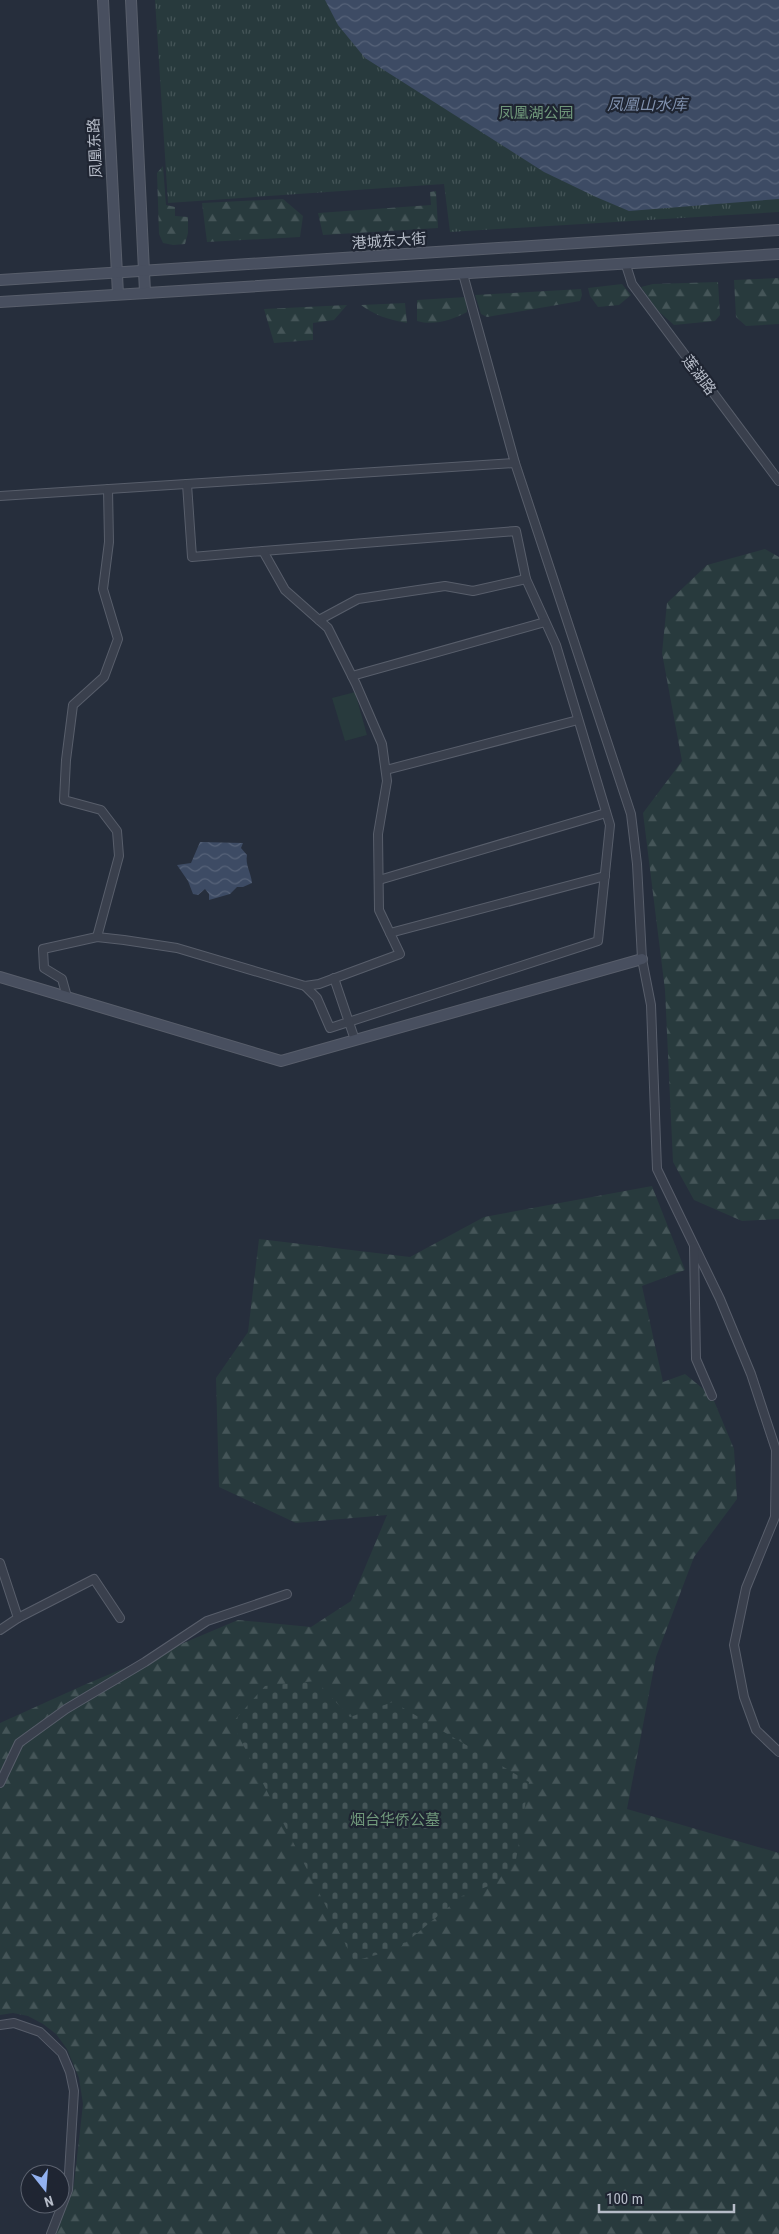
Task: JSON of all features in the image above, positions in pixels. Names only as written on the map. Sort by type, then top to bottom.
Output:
[{"type":"main road","name":"凤凰东路","points":[[103,0],[118,294]]},
{"type":"main road","points":[[130,0],[146,271],[145,292]]},
{"type":"main road","name":"港城东大街","points":[[0,280],[779,230]]},
{"type":"main road","points":[[0,302],[626,265],[779,254]]},
{"type":"main road","points":[[0,977],[281,1061],[642,959]]},
{"type":"street","name":"莲湖路","points":[[626,265],[632,284],[779,481]]},
{"type":"street","points":[[464,274],[515,463],[631,814],[637,864],[642,959],[651,1005],[657,1169],[720,1299],[751,1374],[776,1450],[775,1517],[746,1588],[734,1645],[744,1698],[756,1730],[779,1752]]},
{"type":"street","points":[[0,496],[515,463]]},
{"type":"street","points":[[67,997],[62,979],[44,968],[43,949],[97,937],[177,948],[305,986],[317,998],[330,1028],[598,941],[610,825],[556,644],[526,579],[516,532],[192,558],[187,484]]},
{"type":"street","points":[[97,937],[119,856],[117,831],[101,810],[64,800],[66,760],[73,705],[104,677],[118,639],[103,589],[109,542],[108,489]]},
{"type":"street","points":[[263,551],[284,590],[328,628],[352,676],[382,744],[386,770],[387,781],[378,834],[379,910],[400,954],[334,978],[305,986]]},
{"type":"street","points":[[319,620],[358,599],[445,586],[473,591],[526,579]]},
{"type":"street","points":[[352,676],[545,622]]},
{"type":"street","points":[[386,770],[578,720]]},
{"type":"street","points":[[379,880],[606,812]]},
{"type":"street","points":[[390,933],[605,876]]},
{"type":"street","points":[[334,978],[355,1040]]},
{"type":"street","points":[[694,1245],[696,1359],[712,1396]]},
{"type":"street","points":[[0,1563],[18,1618]]},
{"type":"street","points":[[0,1630],[18,1618],[94,1579],[120,1618]]},
{"type":"street","points":[[0,1783],[19,1743],[66,1709],[145,1662],[207,1621],[287,1594]]},
{"type":"street","points":[[0,2025],[14,2023],[40,2032],[62,2053],[70,2072],[74,2091],[68,2190],[51,2234]]},
{"type":"green space","name":"凤凰湖公园","points":[[155,0],[779,0],[779,212],[450,232],[444,184],[168,203]]},
{"type":"green space","points":[[163,166],[166,205],[175,207],[175,216],[188,217],[188,233],[185,244],[173,245],[163,243],[159,234],[157,173]]},
{"type":"green space","points":[[436,191],[438,228],[323,235],[318,213],[431,205],[430,192]]},
{"type":"green space","points":[[283,199],[303,216],[300,237],[207,242],[202,203]]},
{"type":"green space","points":[[779,278],[779,324],[746,326],[736,317],[734,280]]},
{"type":"green space","points":[[718,282],[720,315],[715,321],[674,325],[657,310],[641,287],[653,284]]},
{"type":"green space","points":[[622,284],[631,295],[619,305],[598,307],[590,296],[588,288]]},
{"type":"green space","points":[[581,289],[580,301],[487,317],[481,314],[475,295]]},
{"type":"green space","points":[[466,297],[467,312],[461,315],[449,320],[430,323],[417,321],[417,300]]},
{"type":"green space","points":[[405,303],[407,323],[382,317],[361,305]]},
{"type":"green space","points":[[347,305],[334,320],[313,323],[313,340],[274,343],[264,309]]},
{"type":"green space","points":[[765,549],[779,557],[779,1219],[742,1221],[694,1200],[673,1162],[665,990],[643,813],[682,761],[662,653],[667,603],[707,565]]},
{"type":"green space","points":[[355,692],[367,735],[345,741],[332,698]]},
{"type":"green space","points":[[652,1186],[685,1270],[642,1286],[663,1382],[685,1374],[712,1396],[734,1449],[737,1499],[694,1557],[656,1657],[627,1809],[779,1853],[779,2234],[56,2234],[63,2214],[70,2214],[70,2195],[74,2184],[83,2104],[79,2078],[67,2049],[56,2034],[28,2016],[13,2013],[0,2015],[0,1723],[84,1685],[238,1620],[311,1627],[351,1601],[387,1515],[296,1523],[219,1487],[216,1378],[248,1332],[259,1239],[410,1257],[484,1217]]},
{"type":"green space","name":"烟台华侨公墓","points":[[316,1681],[350,1717],[393,1702],[529,1782],[516,1860],[494,1884],[462,1896],[398,1949],[354,1961],[232,1723],[265,1686]]},
{"type":"water","name":"凤凰山水库","points":[[325,0],[779,0],[779,199],[629,211],[596,197],[544,172],[365,58],[338,25]]},
{"type":"water","points":[[200,842],[243,843],[241,848],[247,855],[252,883],[243,887],[237,887],[230,894],[209,900],[209,894],[205,889],[198,895],[193,894],[188,881],[177,865],[191,863]]}]
